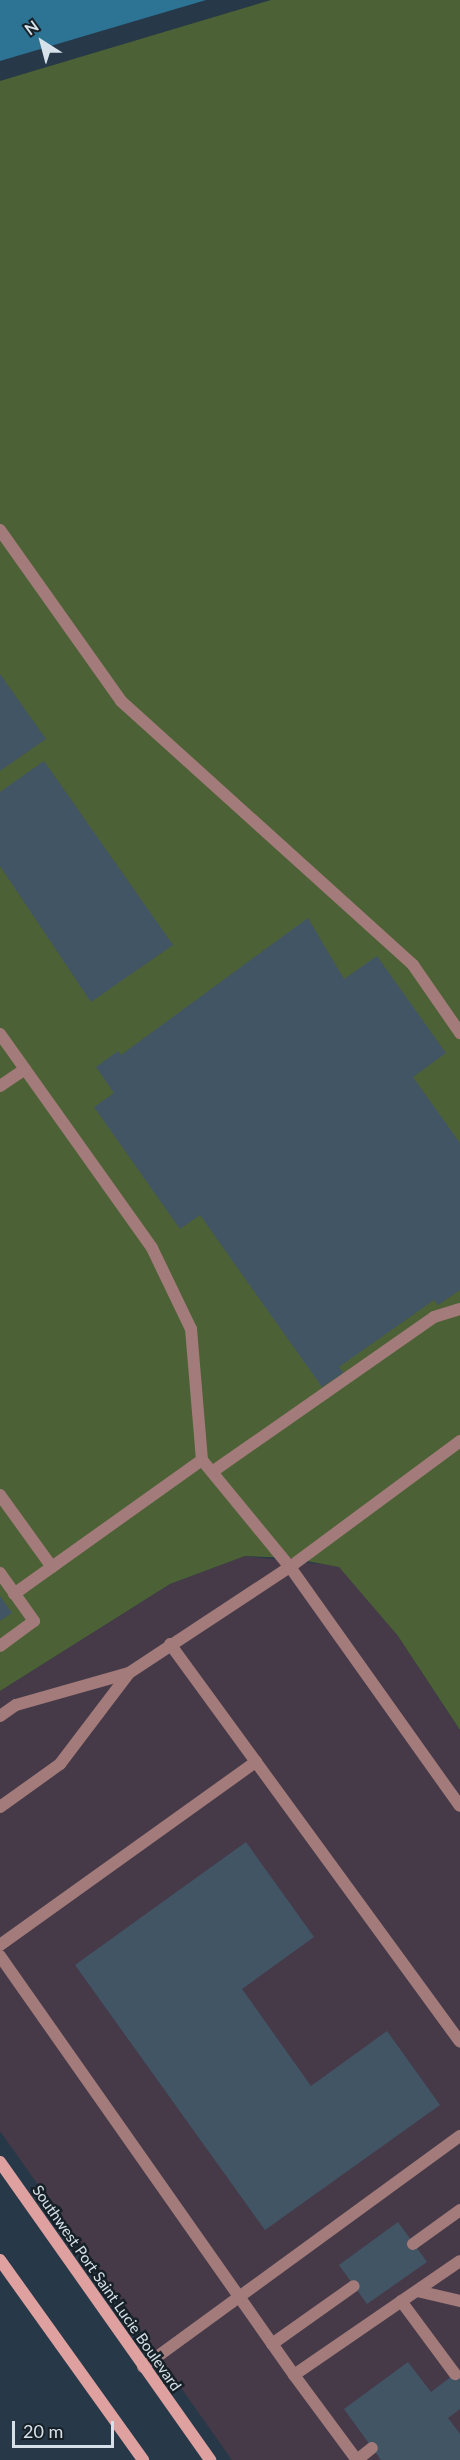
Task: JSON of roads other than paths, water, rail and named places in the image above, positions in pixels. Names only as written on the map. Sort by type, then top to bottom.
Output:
[{"type":"main road","name":"Southwest Port Saint Lucie Boulevard","points":[[0,2162],[210,2460]]},
{"type":"main road","points":[[0,2260],[143,2460]]},
{"type":"lane","points":[[0,530],[121,701],[413,965],[460,1033]]},
{"type":"lane","points":[[0,1034],[152,1248],[191,1329],[202,1460],[290,1567],[460,1806]]},
{"type":"lane","points":[[0,1086],[25,1069]]},
{"type":"lane","points":[[212,1472],[434,1317],[460,1309]]},
{"type":"lane","points":[[0,1807],[60,1764],[129,1674],[170,1644],[290,1567],[460,1442]]},
{"type":"lane","points":[[14,1594],[202,1460]]},
{"type":"lane","points":[[0,1495],[52,1567]]},
{"type":"lane","points":[[0,1573],[34,1621],[0,1646]]},
{"type":"lane","points":[[170,1644],[460,2042]]},
{"type":"lane","points":[[0,1716],[16,1705],[129,1674]]},
{"type":"lane","points":[[0,1945],[256,1762]]},
{"type":"lane","points":[[0,1956],[237,2296],[357,2460],[372,2448]]},
{"type":"lane","points":[[143,2367],[237,2296],[460,2136]]},
{"type":"lane","points":[[413,2244],[460,2210]]},
{"type":"lane","points":[[294,2375],[460,2261]]},
{"type":"lane","points":[[272,2344],[354,2286]]},
{"type":"lane","points":[[417,2291],[460,2301]]},
{"type":"lane","points":[[401,2301],[455,2374]]},
{"type":"water","points":[[0,0],[206,0],[0,61]]}]
